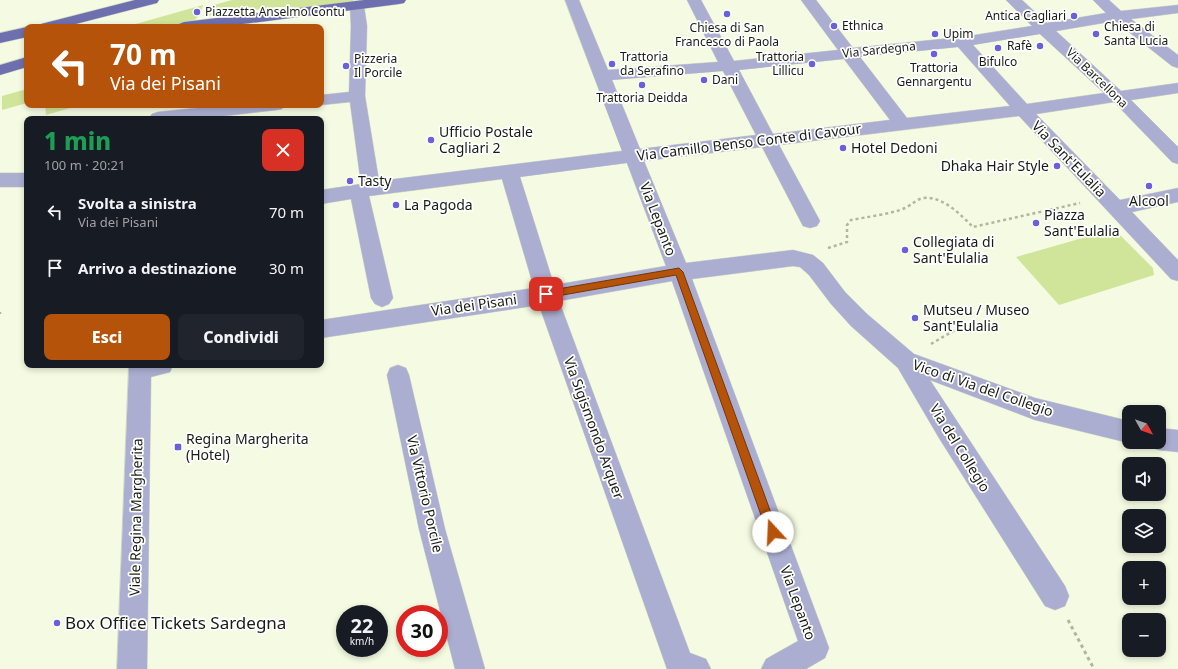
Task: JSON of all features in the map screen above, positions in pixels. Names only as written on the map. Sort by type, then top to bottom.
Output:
[{"type":"main road","points":[[58,24],[152,0]]},
{"type":"main road","points":[[209,24],[399,0]]},
{"type":"main road","points":[[0,38],[24,33]]},
{"type":"main road","points":[[0,70],[24,63]]},
{"type":"street","name":"Via Lepanto","points":[[572,0],[679,272],[815,648],[776,669]]},
{"type":"street","points":[[694,0],[810,221]]},
{"type":"street","points":[[808,0],[902,124]]},
{"type":"street","name":"Via Barcellona","points":[[1013,0],[1118,97],[1178,158]]},
{"type":"street","points":[[1100,0],[1178,63]]},
{"type":"street","points":[[357,6],[360,26],[357,96],[365,191],[382,298]]},
{"type":"street","name":"Via Sardegna","points":[[601,76],[728,66],[962,42],[1118,16],[1178,9]]},
{"type":"street","name":"Via Sant'Eulalia","points":[[962,42],[1023,110],[1178,274]]},
{"type":"street","name":"Via Camillo Benso Conte di Cavour","points":[[324,197],[634,156],[1023,110],[1178,88]]},
{"type":"street","points":[[324,100],[357,96]]},
{"type":"street","points":[[176,116],[249,108]]},
{"type":"street","name":"Via Sigismondo Arquer","points":[[510,172],[546,294],[680,666],[696,669]]},
{"type":"street","points":[[0,180],[24,180]]},
{"type":"street","points":[[1111,202],[1178,195]]},
{"type":"street","name":"Via dei Pisani","points":[[324,328],[679,272],[793,258]]},
{"type":"street","name":"Via del Collegio","points":[[793,258],[806,261],[816,269],[838,298],[859,320],[913,363],[948,430],[1055,596]]},
{"type":"street","name":"Vico di Via del Collegio","points":[[913,363],[1035,409],[1122,430]]},
{"type":"street","name":"Viale Regina Margherita","points":[[132,669],[147,368]]},
{"type":"street","name":"Via Vittorio Porcile","points":[[398,375],[432,529],[470,669]]},
{"type":"street","points":[[1166,440],[1178,441]]},
{"type":"path","points":[[824,249],[847,242],[847,225],[851,220],[906,208],[911,202],[923,198],[935,198],[947,204],[973,227],[1111,202]]},
{"type":"path","points":[[913,363],[932,343],[965,324]]},
{"type":"path","points":[[1055,596],[1094,669]]},
{"type":"green space","points":[[232,0],[353,0],[353,2],[300,8],[278,7],[205,16],[210,6]]},
{"type":"green space","points":[[203,5],[198,17],[184,24],[136,24]]},
{"type":"green space","points":[[24,90],[24,104],[2,110],[2,96]]},
{"type":"green space","points":[[45,108],[70,108],[46,115]]},
{"type":"green space","points":[[1114,229],[1153,268],[1154,275],[1059,305],[1016,257]]},
{"type":"place","name":"Piazzetta Anselmo Contu","points":[[197,12]]},
{"type":"place","name":"Chiesa di San Francesco di Paola","points":[[727,14]]},
{"type":"place","name":"Antica Cagliari","points":[[1074,16]]},
{"type":"place","name":"Ethnica","points":[[834,26]]},
{"type":"place","name":"Upim","points":[[935,34]]},
{"type":"place","name":"Chiesa di Santa Lucia","points":[[1096,34]]},
{"type":"place","name":"Rafè","points":[[1040,46]]},
{"type":"place","name":"Bifulco","points":[[998,48]]},
{"type":"place","name":"Trattoria Gennargentu","points":[[934,54]]},
{"type":"place","name":"Trattoria da Serafino","points":[[612,64]]},
{"type":"place","name":"Trattoria Lillicu","points":[[812,64]]},
{"type":"place","name":"Pizzeria Il Porcile","points":[[346,66]]},
{"type":"place","name":"Dani","points":[[704,80]]},
{"type":"place","name":"Trattoria Deidda","points":[[642,85]]},
{"type":"place","name":"Ufficio Postale Cagliari 2","points":[[431,140]]},
{"type":"place","name":"Hotel Dedoni","points":[[843,148]]},
{"type":"place","name":"Dhaka Hair Style","points":[[1057,166]]},
{"type":"place","name":"Tasty","points":[[350,181]]},
{"type":"place","name":"Alcool","points":[[1149,186]]},
{"type":"place","name":"La Pagoda","points":[[396,205]]},
{"type":"place","name":"Piazza Sant'Eulalia","points":[[1036,223]]},
{"type":"place","name":"Collegiata di Sant'Eulalia","points":[[905,250]]},
{"type":"place","name":"Mutseu / Museo Sant'Eulalia","points":[[915,318]]},
{"type":"place","name":"Regina Margherita (Hotel)","points":[[178,447]]},
{"type":"place","name":"Box Office Tickets Sardegna","points":[[57,623]]},
{"type":"route","points":[[546,294],[679,272],[773,532]]}]
